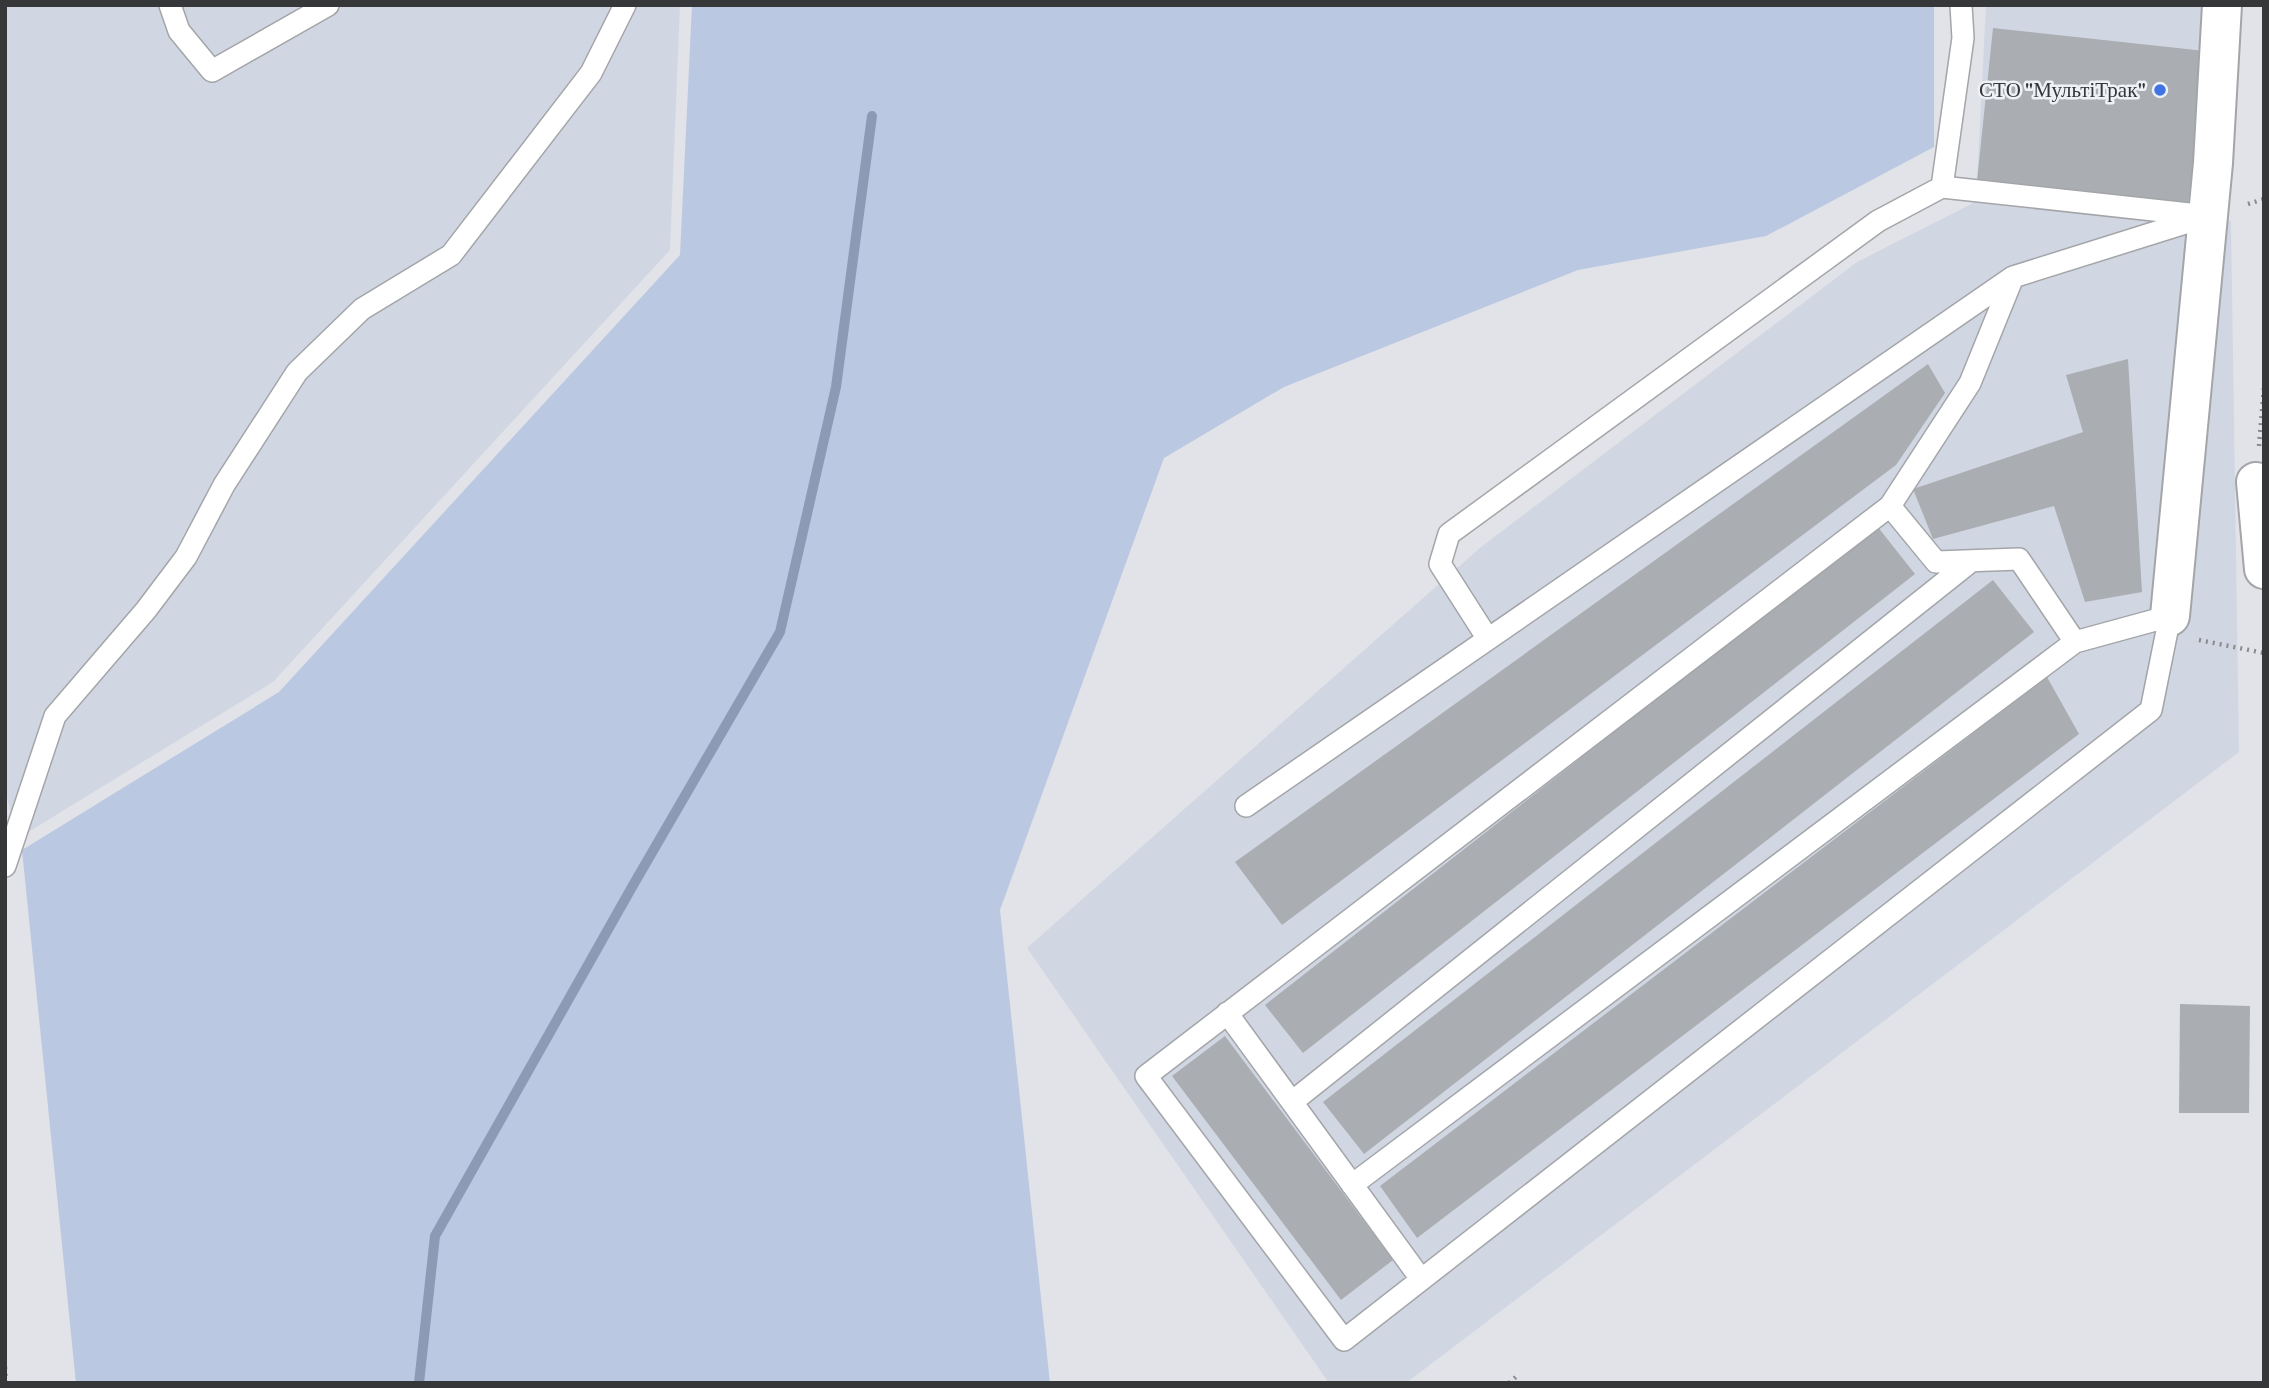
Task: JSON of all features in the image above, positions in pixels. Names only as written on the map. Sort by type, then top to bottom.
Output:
[{"type":"street","points":[[2169,625],[2208,216],[2222,5]]},
{"type":"street","points":[[2256,482],[2264,569]]},
{"type":"lane","points":[[170,5],[179,31],[212,71],[328,5]]},
{"type":"lane","points":[[5,866],[55,716],[146,610],[186,557],[224,485],[297,372],[362,309],[451,256],[591,73],[625,5]]},
{"type":"lane","points":[[1942,187],[1963,38],[1961,5]]},
{"type":"lane","points":[[1488,639],[1440,564],[1449,534],[1878,221],[1942,187],[2208,216]]},
{"type":"lane","points":[[1246,806],[2013,277],[2208,216]]},
{"type":"lane","points":[[1352,1185],[2075,642],[2169,625],[2151,710],[1344,1340],[1146,1076],[1890,506],[1970,383],[2013,277]]},
{"type":"lane","points":[[1890,506],[1936,562],[2019,558],[2075,642]]},
{"type":"lane","points":[[1292,1102],[1969,562]]},
{"type":"lane","points":[[1227,1013],[1421,1279]]},
{"type":"path","points":[[2256,482],[2264,387]]},
{"type":"path","points":[[2169,625],[2264,653]]},
{"type":"path","points":[[5,1367],[6,1383]]},
{"type":"path","points":[[1509,1383],[1517,1376]]},
{"type":"shaded area","points":[[5,5],[680,5],[670,250],[273,682],[17,839],[5,789]]},
{"type":"shaded area","points":[[692,5],[1934,5],[1934,147],[1766,236],[1578,270],[1284,387],[1164,458],[1000,910],[1050,1383],[76,1383],[22,850],[279,692],[680,255]]},
{"type":"shaded area","points":[[1986,5],[2208,5],[2205,51],[1977,181]]},
{"type":"shaded area","points":[[1993,193],[2231,221],[2239,752],[1406,1383],[1329,1383],[1027,948],[1481,547],[1857,262]]},
{"type":"building","points":[[1993,28],[2205,51],[2188,205],[1977,181]]},
{"type":"building","points":[[2128,359],[2142,592],[2085,602],[2054,506],[1933,539],[1913,489],[2083,432],[2066,375]]},
{"type":"building","points":[[1928,364],[1945,393],[1896,465],[1282,925],[1235,862]]},
{"type":"building","points":[[1877,526],[1915,574],[1303,1053],[1265,1005]]},
{"type":"building","points":[[1993,580],[2034,632],[1364,1154],[1323,1102]]},
{"type":"building","points":[[2047,677],[2079,734],[1417,1238],[1380,1186]]},
{"type":"building","points":[[2180,1004],[2250,1006],[2249,1113],[2179,1113]]},
{"type":"building","points":[[1225,1036],[1393,1260],[1341,1300],[1172,1076]]},
{"type":"waterway","points":[[419,1383],[435,1236],[780,632],[836,387],[872,116]]},
{"type":"place","name":"СТО \"МультіТрак\"","points":[[2160,90]]}]
